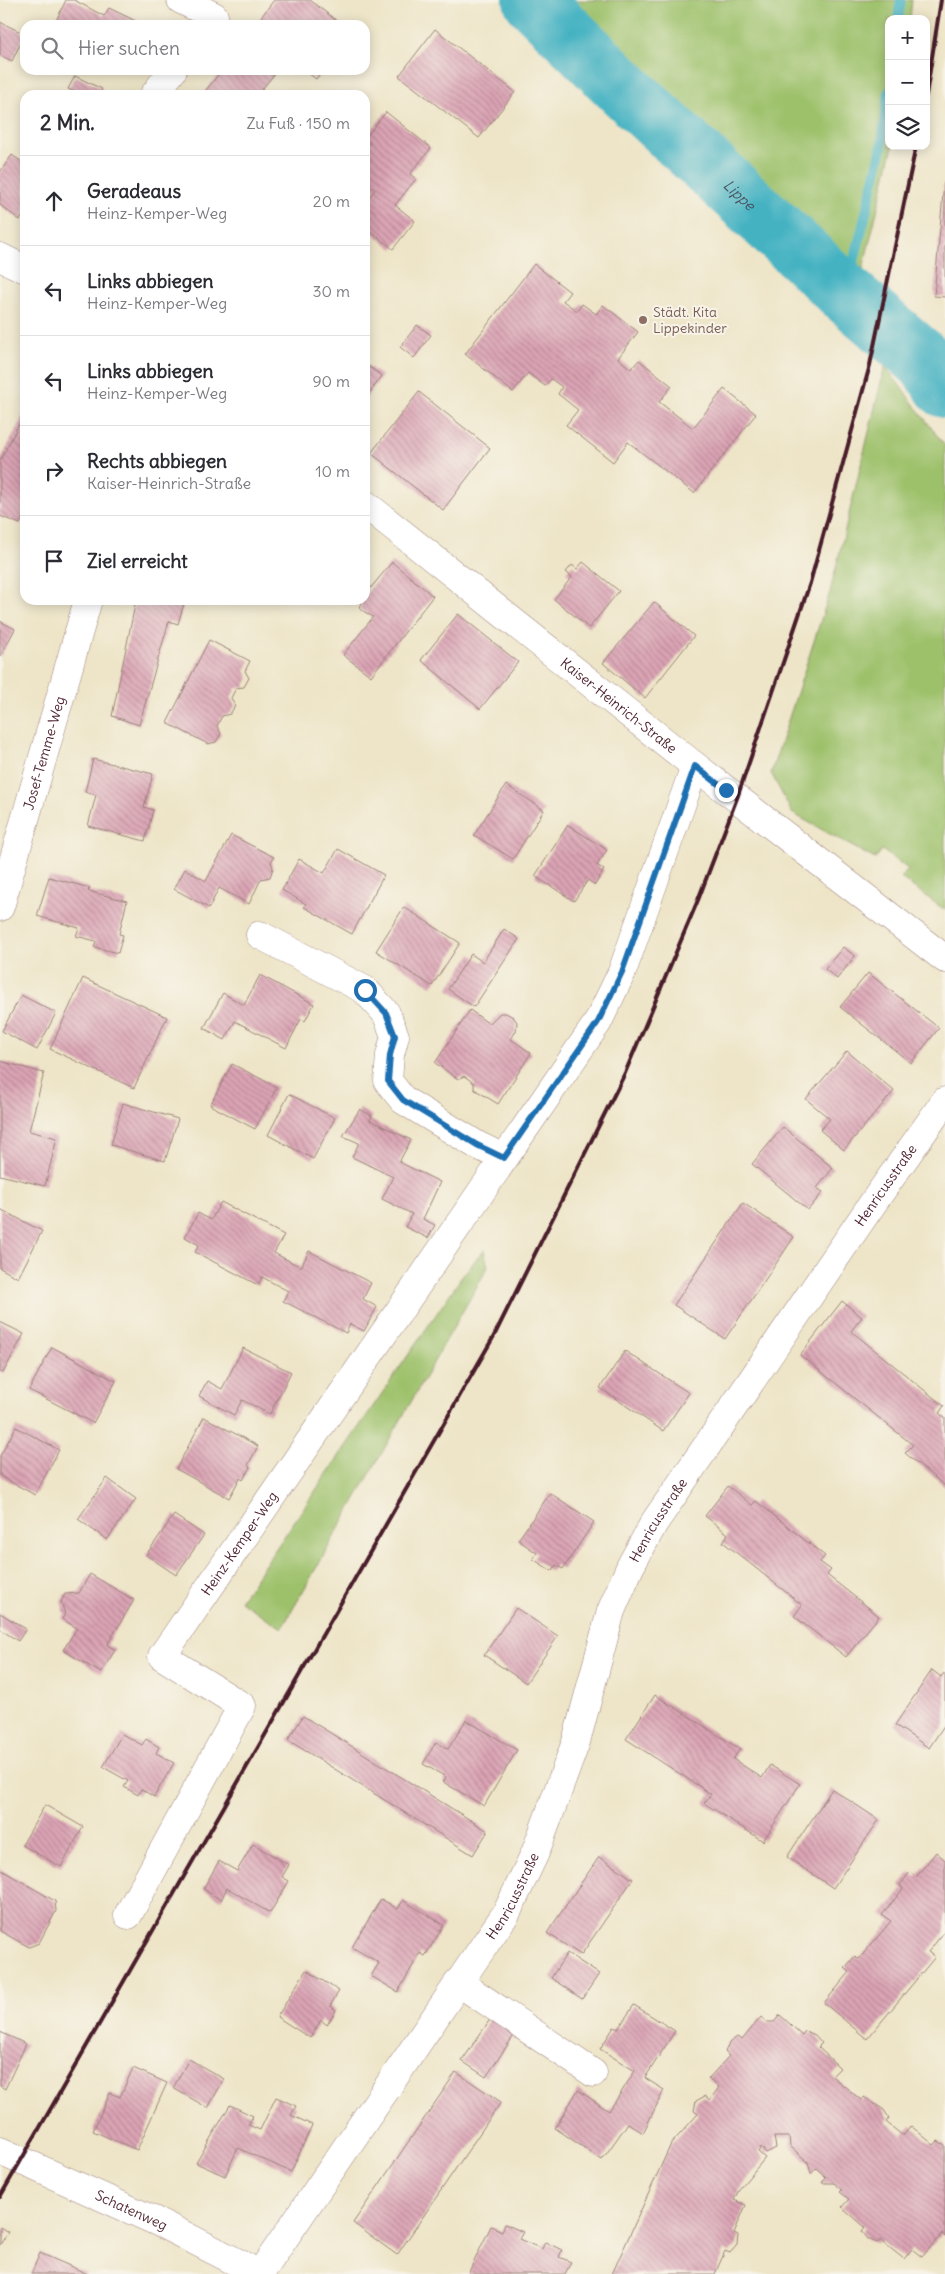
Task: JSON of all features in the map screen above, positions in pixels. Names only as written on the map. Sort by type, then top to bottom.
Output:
[{"type":"street","points":[[181,0],[215,14]]},
{"type":"street","points":[[158,90],[169,75]]},
{"type":"street","name":"Kaiser-Heinrich-Straße","points":[[370,508],[695,766],[945,959]]},
{"type":"street","name":"Josef-Temme-Weg","points":[[0,907],[87,605]]},
{"type":"street","name":"Heinz-Kemper-Weg","points":[[128,1915],[242,1706],[162,1656],[598,1022],[622,972],[695,766]]},
{"type":"street","points":[[260,935],[365,990],[386,1013],[395,1036],[390,1055],[388,1081],[403,1100],[477,1145],[504,1158]]},
{"type":"street","name":"Henricusstraße","points":[[260,2274],[507,1912],[534,1853],[576,1742],[611,1611],[630,1567],[654,1524],[875,1200],[945,1101]]},
{"type":"street","points":[[458,1982],[593,2073]]},
{"type":"street","name":"Schatenweg","points":[[0,2151],[162,2224],[260,2274]]},
{"type":"green space","points":[[568,0],[912,0],[910,15],[885,15],[885,150],[892,150],[861,277],[823,249]]},
{"type":"green space","points":[[885,366],[945,446],[945,910],[901,878],[908,869],[882,850],[875,859],[792,813],[771,773],[830,592]]},
{"type":"green space","points":[[484,1250],[488,1267],[282,1628],[240,1601],[463,1275]]},
{"type":"building","points":[[66,0],[74,0],[104,16],[109,8],[134,20],[56,20]]},
{"type":"building","points":[[274,0],[310,0],[336,20],[259,20]]},
{"type":"building","points":[[0,22],[20,32],[20,44],[12,61],[0,55]]},
{"type":"building","points":[[435,29],[515,92],[479,138],[399,76]]},
{"type":"building","points":[[218,75],[274,75],[261,90],[206,90]]},
{"type":"building","points":[[311,75],[319,75],[316,79]]},
{"type":"building","points":[[75,76],[102,89],[70,90],[68,89]]},
{"type":"building","points":[[386,112],[431,148],[410,174],[416,179],[395,205],[415,221],[393,249],[370,231],[370,196],[375,190],[370,186],[370,132]]},
{"type":"building","points":[[12,155],[20,161],[20,220],[0,205],[0,172]]},
{"type":"building","points":[[945,184],[945,297],[934,296]]},
{"type":"building","points":[[534,264],[570,292],[563,301],[577,311],[582,304],[596,314],[603,305],[638,332],[618,358],[631,369],[639,360],[672,386],[659,402],[693,428],[724,389],[756,414],[694,493],[628,442],[613,462],[566,425],[578,410],[558,394],[562,387],[551,379],[545,386],[528,373],[513,392],[465,354]]},
{"type":"building","points":[[417,325],[431,335],[414,358],[400,347]]},
{"type":"building","points":[[370,368],[382,376],[370,392]]},
{"type":"building","points":[[419,392],[490,448],[443,510],[371,453]]},
{"type":"building","points":[[20,422],[20,524],[0,516],[0,461]]},
{"type":"building","points":[[392,562],[433,596],[371,676],[343,655],[373,617],[360,609],[361,605],[370,605],[370,589]]},
{"type":"building","points":[[583,562],[619,591],[589,628],[554,599],[572,577],[566,572],[572,565],[577,569]]},
{"type":"building","points":[[654,602],[694,636],[645,698],[603,663]]},
{"type":"building","points":[[135,605],[184,605],[178,624],[169,621],[139,725],[112,716]]},
{"type":"building","points":[[458,614],[518,662],[480,709],[421,660]]},
{"type":"building","points":[[0,621],[15,629],[0,657]]},
{"type":"building","points":[[209,640],[250,661],[245,671],[249,678],[244,687],[236,688],[231,698],[235,706],[230,714],[222,716],[217,726],[221,734],[216,742],[208,744],[167,723]]},
{"type":"building","points":[[93,759],[153,774],[144,807],[153,810],[145,841],[88,826],[96,795],[85,792]]},
{"type":"building","points":[[506,785],[544,810],[513,859],[474,835]]},
{"type":"building","points":[[568,825],[607,850],[597,865],[604,870],[595,885],[588,880],[574,901],[535,876]]},
{"type":"building","points":[[231,835],[274,857],[271,862],[273,868],[270,877],[261,879],[249,904],[219,888],[209,908],[174,889],[185,869],[206,881]]},
{"type":"building","points":[[338,849],[384,875],[352,934],[304,907],[306,904],[282,890],[299,859],[324,873]]},
{"type":"building","points":[[49,877],[90,888],[88,891],[127,901],[119,934],[123,935],[118,953],[94,947],[96,941],[76,936],[79,928],[37,916]]},
{"type":"building","points":[[404,907],[460,943],[432,986],[376,951]]},
{"type":"building","points":[[504,929],[519,939],[474,1007],[448,989],[471,954],[483,962]]},
{"type":"building","points":[[843,947],[855,956],[837,979],[825,969]]},
{"type":"building","points":[[868,973],[939,1028],[911,1063],[840,1007]]},
{"type":"building","points":[[260,975],[314,1004],[305,1021],[301,1019],[286,1048],[235,1021],[225,1040],[204,1028],[223,993],[244,1005]]},
{"type":"building","points":[[83,978],[167,1017],[134,1088],[50,1049]]},
{"type":"building","points":[[21,995],[56,1013],[37,1050],[2,1031]]},
{"type":"building","points":[[470,1010],[489,1024],[500,1013],[506,1013],[513,1017],[517,1022],[516,1031],[511,1039],[531,1053],[498,1104],[474,1089],[474,1083],[464,1076],[458,1079],[435,1063]]},
{"type":"building","points":[[847,1051],[894,1091],[844,1150],[820,1130],[830,1119],[806,1099]]},
{"type":"building","points":[[0,1061],[44,1073],[29,1131],[57,1138],[45,1186],[0,1175]]},
{"type":"building","points":[[232,1064],[277,1087],[255,1129],[210,1105]]},
{"type":"building","points":[[289,1094],[335,1118],[313,1159],[268,1135]]},
{"type":"building","points":[[123,1103],[178,1119],[165,1161],[111,1145]]},
{"type":"building","points":[[360,1109],[372,1116],[370,1120],[411,1140],[399,1162],[440,1182],[423,1219],[435,1225],[428,1238],[405,1227],[412,1214],[382,1199],[393,1177],[352,1157],[359,1143],[343,1136]]},
{"type":"building","points":[[783,1127],[833,1168],[817,1188],[823,1192],[808,1210],[752,1164]]},
{"type":"building","points":[[221,1202],[284,1235],[274,1253],[301,1267],[309,1251],[371,1283],[363,1299],[377,1307],[364,1331],[350,1324],[346,1333],[283,1301],[288,1291],[262,1277],[258,1285],[195,1252],[199,1245],[185,1237],[198,1213],[211,1220]]},
{"type":"building","points":[[743,1203],[794,1237],[725,1339],[674,1305]]},
{"type":"building","points":[[0,1209],[42,1231],[18,1278],[0,1268]]},
{"type":"building","points":[[842,1301],[862,1317],[851,1331],[944,1406],[939,1413],[945,1418],[945,1486],[905,1453],[913,1445],[800,1355]]},
{"type":"building","points":[[0,1322],[24,1334],[3,1373],[0,1372]]},
{"type":"building","points":[[52,1347],[116,1381],[93,1423],[29,1390]]},
{"type":"building","points":[[243,1348],[291,1372],[270,1414],[242,1400],[234,1415],[199,1396],[207,1381],[222,1389]]},
{"type":"building","points":[[625,1351],[689,1393],[663,1431],[600,1388]]},
{"type":"building","points":[[204,1417],[258,1446],[243,1480],[240,1478],[229,1498],[176,1469]]},
{"type":"building","points":[[16,1427],[59,1450],[35,1495],[0,1476],[0,1456]]},
{"type":"building","points":[[107,1478],[136,1499],[107,1540],[78,1519]]},
{"type":"building","points":[[728,1486],[752,1505],[756,1501],[825,1556],[820,1562],[831,1570],[827,1575],[879,1616],[846,1657],[794,1616],[802,1605],[723,1542],[728,1534],[705,1516]]},
{"type":"building","points":[[550,1493],[594,1522],[563,1569],[556,1565],[552,1571],[533,1559],[537,1553],[518,1540]]},
{"type":"building","points":[[174,1515],[204,1535],[176,1575],[146,1555]]},
{"type":"building","points":[[90,1574],[134,1600],[107,1645],[115,1650],[101,1673],[63,1650],[77,1628],[62,1619],[65,1614],[61,1602],[65,1594],[79,1593]]},
{"type":"building","points":[[516,1608],[558,1636],[526,1683],[484,1655]]},
{"type":"building","points":[[0,1613],[26,1629],[18,1641],[0,1629]]},
{"type":"building","points":[[932,1670],[941,1677],[945,1674],[945,1724],[929,1748],[895,1725]]},
{"type":"building","points":[[655,1695],[740,1749],[733,1759],[762,1778],[770,1765],[800,1784],[763,1841],[704,1803],[711,1794],[626,1739]]},
{"type":"building","points":[[303,1716],[488,1831],[473,1855],[288,1740]]},
{"type":"building","points":[[466,1720],[517,1750],[484,1806],[443,1782],[446,1777],[423,1764],[436,1742],[448,1749]]},
{"type":"building","points":[[122,1734],[142,1745],[146,1739],[159,1747],[156,1753],[174,1763],[154,1797],[141,1789],[138,1795],[124,1787],[128,1781],[103,1767]]},
{"type":"building","points":[[832,1789],[879,1820],[833,1888],[787,1857]]},
{"type":"building","points":[[45,1805],[83,1827],[61,1867],[22,1845]]},
{"type":"building","points":[[253,1844],[289,1865],[282,1877],[289,1881],[270,1913],[227,1888],[221,1900],[203,1889],[219,1861],[237,1871]]},
{"type":"building","points":[[936,1852],[945,1860],[945,1931],[928,1952],[935,1957],[867,2039],[824,2003],[850,1972],[845,1968],[855,1956],[859,1959],[891,1921],[882,1915],[903,1889],[900,1885],[910,1872],[916,1877]]},
{"type":"building","points":[[599,1857],[633,1879],[581,1955],[547,1933]]},
{"type":"building","points":[[0,1869],[55,1901],[56,1911],[39,1943],[29,1947],[0,1931]]},
{"type":"building","points":[[381,1899],[398,1909],[403,1900],[444,1925],[425,1956],[420,1953],[398,1992],[371,1976],[379,1963],[352,1947]]},
{"type":"building","points":[[567,1953],[599,1974],[582,1999],[551,1978]]},
{"type":"building","points":[[306,1970],[339,1991],[330,2006],[336,2010],[327,2025],[321,2020],[310,2038],[277,2017]]},
{"type":"building","points":[[634,2005],[675,2031],[645,2078],[664,2090],[643,2133],[628,2123],[602,2160],[555,2128],[578,2090],[609,2111],[635,2071],[600,2049],[614,2027],[618,2029]]},
{"type":"building","points":[[495,2012],[519,2028],[486,2077],[462,2061]]},
{"type":"building","points":[[780,2015],[802,2035],[805,2031],[815,2035],[822,2043],[818,2047],[840,2068],[832,2076],[861,2100],[864,2097],[884,2110],[889,2118],[886,2122],[903,2136],[911,2126],[934,2145],[938,2141],[945,2145],[945,2237],[942,2234],[922,2257],[912,2249],[904,2259],[880,2240],[877,2243],[868,2239],[862,2231],[865,2227],[842,2207],[849,2199],[840,2192],[842,2190],[834,2183],[822,2183],[826,2177],[816,2168],[811,2174],[808,2162],[790,2146],[789,2137],[774,2137],[776,2148],[766,2153],[761,2147],[758,2152],[765,2158],[740,2188],[734,2200],[746,2205],[734,2233],[738,2235],[737,2245],[730,2253],[725,2251],[715,2274],[612,2274],[671,2144],[698,2114],[694,2111],[696,2101],[705,2096],[710,2100],[719,2087],[708,2079],[729,2056],[725,2052],[729,2043],[737,2037],[742,2040],[761,2017],[767,2022],[774,2022]]},
{"type":"building","points":[[0,2032],[26,2044],[5,2089],[0,2086]]},
{"type":"building","points":[[189,2059],[224,2079],[208,2108],[173,2088]]},
{"type":"building","points":[[133,2068],[167,2083],[137,2150],[93,2131],[110,2093],[120,2097]]},
{"type":"building","points":[[456,2072],[501,2102],[397,2255],[353,2223]]},
{"type":"building","points":[[276,2097],[296,2106],[291,2115],[312,2125],[291,2172],[238,2148],[225,2176],[196,2163],[230,2105],[253,2116],[248,2125],[260,2130]]},
{"type":"building","points":[[505,2224],[523,2232],[519,2239],[542,2249],[545,2242],[562,2250],[559,2257],[571,2262],[565,2274],[468,2274],[491,2226],[502,2231]]},
{"type":"building","points":[[0,2227],[8,2232],[0,2245]]},
{"type":"building","points":[[40,2253],[88,2274],[31,2274]]},
{"type":"waterway","name":"Lippe","points":[[533,0],[627,92],[846,294],[925,361],[945,388]]},
{"type":"waterway","points":[[899,15],[901,0]]},
{"type":"waterway","points":[[846,294],[881,152],[887,105]]},
{"type":"railway","points":[[930,70],[941,0]]},
{"type":"railway","points":[[0,2197],[494,1336],[625,1073],[698,900],[737,798],[810,583],[870,365],[915,150]]},
{"type":"place","name":"Städt. Kita Lippekinder","points":[[643,320]]},
{"type":"route","points":[[365,990],[386,1013],[395,1036],[390,1055],[388,1081],[403,1100],[477,1145],[504,1158],[598,1022],[622,972],[695,766],[726,790]]}]
